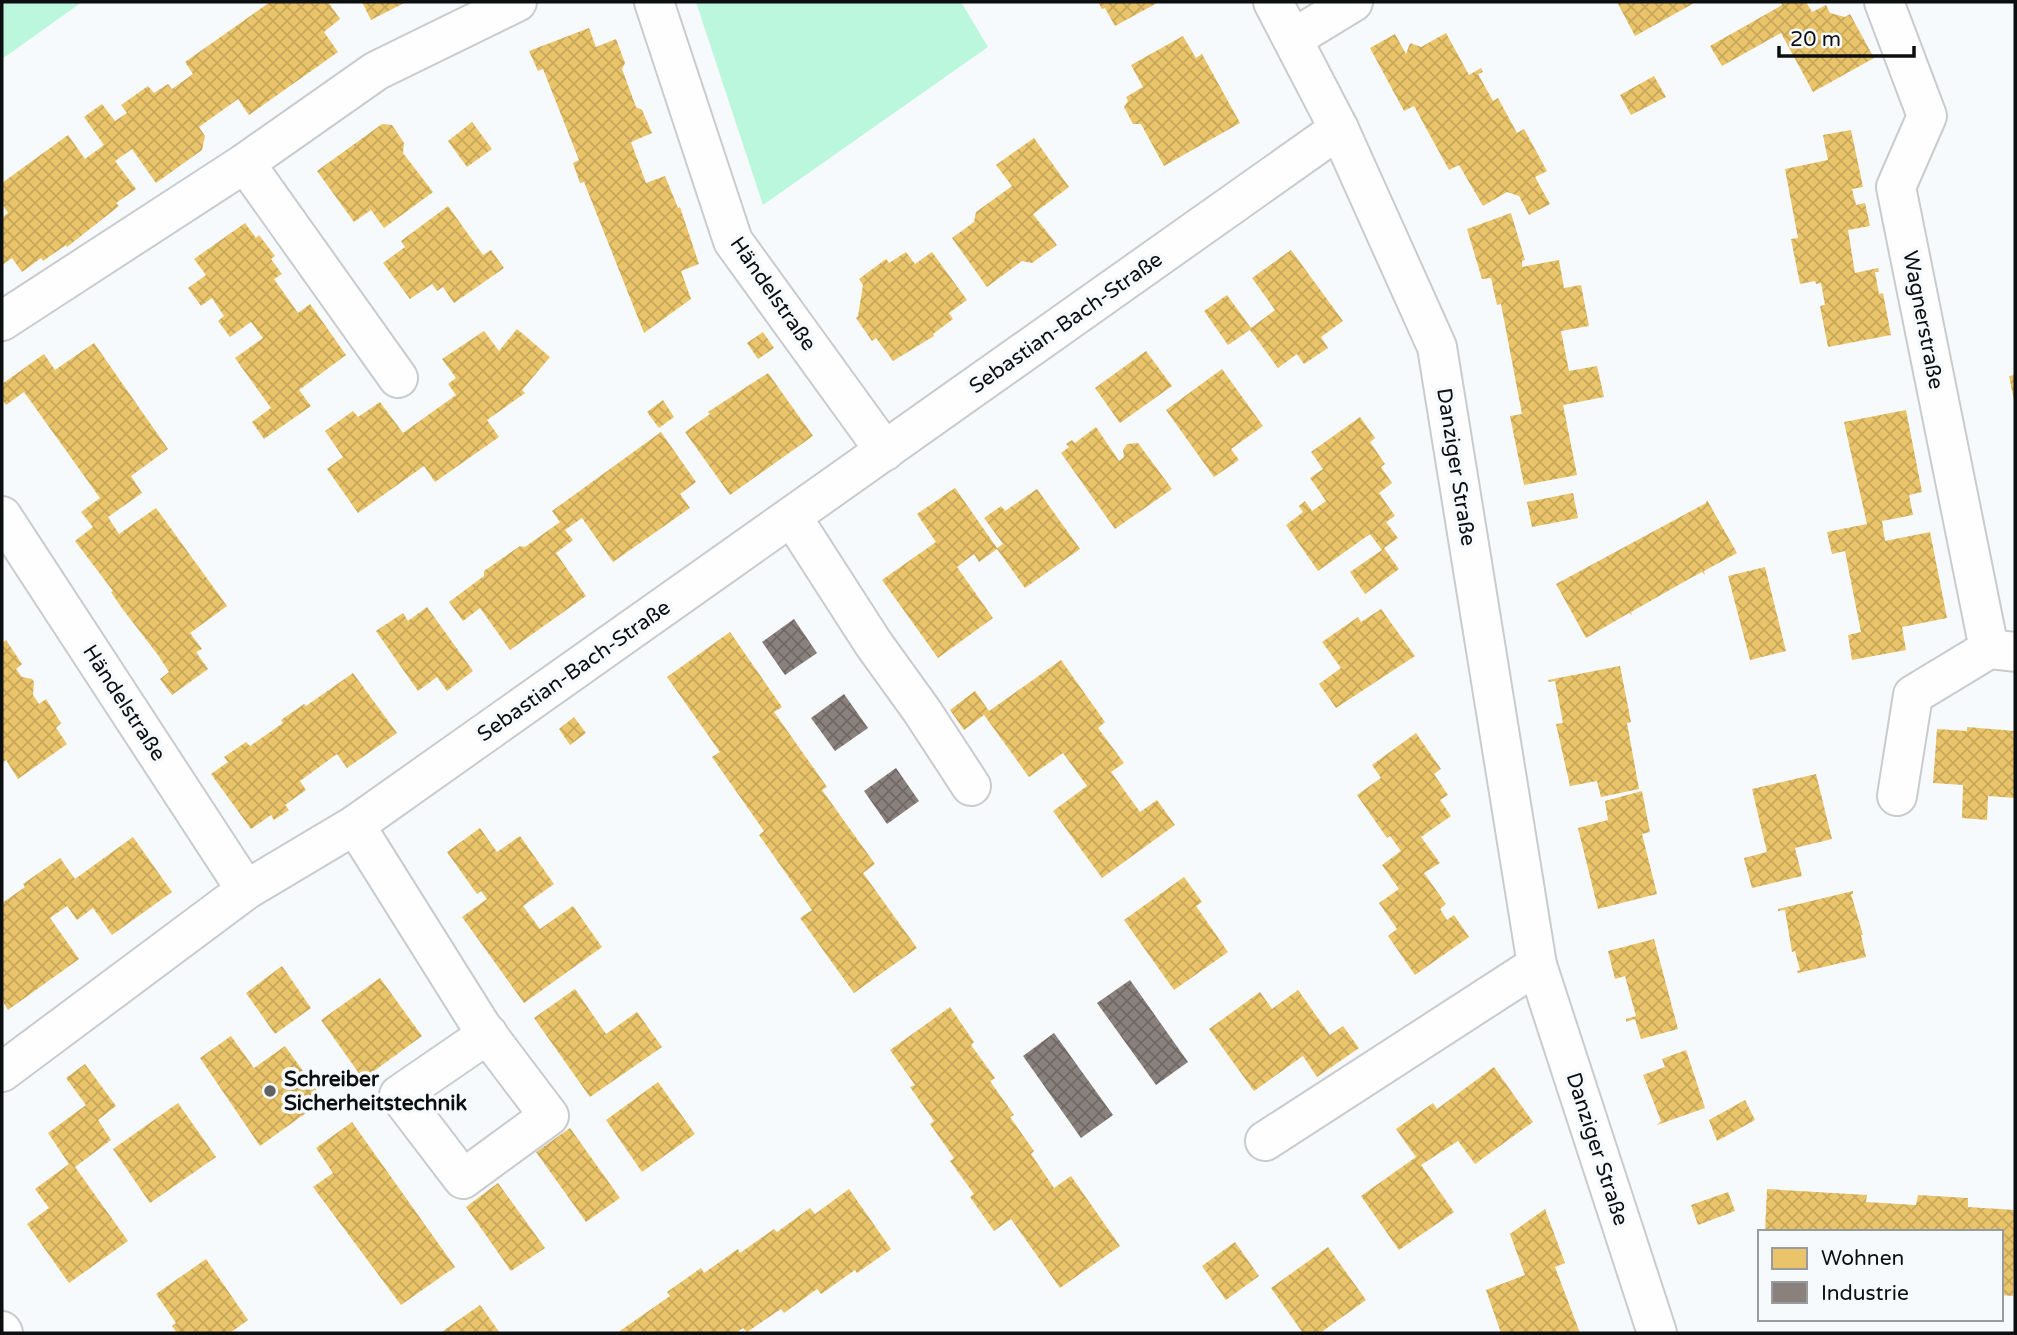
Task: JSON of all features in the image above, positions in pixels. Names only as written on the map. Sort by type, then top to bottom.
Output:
[{"type":"street","points":[[2,321],[245,163],[376,71],[517,2]]},
{"type":"street","name":"Händelstraße","points":[[654,2],[733,241],[885,451]]},
{"type":"street","name":"Danziger Straße","points":[[1273,2],[1339,128],[1437,347],[1537,965],[1657,1333]]},
{"type":"street","points":[[1294,38],[1353,2]]},
{"type":"street","name":"Wagnerstraße","points":[[1884,2],[1927,116],[1896,187],[2002,651],[1913,695],[1897,796]]},
{"type":"street","name":"Sebastian-Bach-Straße","points":[[2,1072],[246,890],[355,825],[1339,128]]},
{"type":"street","points":[[245,163],[398,378]]},
{"type":"street","name":"Händelstraße","points":[[2,516],[246,890]]},
{"type":"street","points":[[792,517],[873,643],[971,786]]},
{"type":"street","points":[[355,825],[488,1034]]},
{"type":"street","points":[[1265,1141],[1537,965]]},
{"type":"green space","points":[[2,2],[82,2],[2,59]]},
{"type":"green space","points":[[696,2],[961,2],[988,47],[763,205]]},
{"type":"building: Wohnen","points":[[270,2],[328,2],[340,19],[324,32],[338,52],[249,115],[238,99],[199,127],[205,136],[202,150],[156,183],[132,149],[115,161],[136,189],[116,203],[119,206],[67,247],[66,245],[43,261],[41,258],[22,272],[12,258],[2,265],[2,218],[8,213],[2,204],[2,183],[68,135],[85,159],[104,145],[84,117],[102,104],[115,121],[127,113],[121,105],[148,86],[154,93],[168,84],[172,89],[193,74],[185,62]]},
{"type":"building: Wohnen","points":[[362,2],[406,2],[371,20]]},
{"type":"building: Wohnen","points":[[1098,2],[1159,2],[1115,26],[1105,8],[1102,9]]},
{"type":"building: Wohnen","points":[[1617,2],[1696,2],[1635,36]]},
{"type":"building: Wohnen","points":[[1781,2],[1806,2],[1812,12],[1826,5],[1830,13],[1845,17],[1850,14],[1874,58],[1813,92],[1781,33],[1722,66],[1710,46],[1782,5]]},
{"type":"building: Wohnen","points":[[589,28],[596,47],[616,39],[625,63],[622,69],[636,107],[642,110],[652,133],[631,142],[646,183],[665,176],[678,208],[680,207],[699,264],[681,271],[691,299],[644,333],[584,182],[580,183],[573,163],[579,160],[543,69],[538,71],[529,51]]},
{"type":"building: Wohnen","points":[[1446,33],[1469,75],[1481,68],[1483,72],[1478,74],[1493,101],[1498,98],[1517,133],[1524,129],[1547,171],[1535,177],[1550,204],[1529,215],[1519,196],[1507,192],[1483,206],[1459,165],[1449,170],[1414,106],[1404,111],[1370,48],[1395,34],[1406,54],[1410,43],[1421,47]]},
{"type":"building: Wohnen","points":[[1183,36],[1196,58],[1202,54],[1240,123],[1164,166],[1141,124],[1133,124],[1124,107],[1128,101],[1126,97],[1143,87],[1131,65]]},
{"type":"building: Wohnen","points":[[1654,76],[1666,97],[1631,115],[1620,95]]},
{"type":"building: Wohnen","points":[[472,122],[492,149],[467,167],[448,141]]},
{"type":"building: Wohnen","points":[[382,124],[392,125],[404,143],[403,153],[433,192],[384,228],[371,210],[354,222],[317,171]]},
{"type":"building: Wohnen","points":[[1851,130],[1863,187],[1852,189],[1856,205],[1865,203],[1870,226],[1848,230],[1855,273],[1878,268],[1879,272],[1875,272],[1879,294],[1883,293],[1891,335],[1828,347],[1820,306],[1825,305],[1821,283],[1816,284],[1815,281],[1800,284],[1791,239],[1798,238],[1785,169],[1828,160],[1823,135]]},
{"type":"building: Wohnen","points":[[1034,138],[1069,187],[1033,214],[1057,245],[1032,263],[1022,261],[987,287],[952,238],[974,222],[976,212],[1012,186],[996,165]]},
{"type":"building: Wohnen","points":[[448,206],[483,255],[491,250],[504,268],[454,303],[443,287],[437,291],[432,284],[410,299],[383,263],[405,247],[401,241]]},
{"type":"building: Wohnen","points":[[1511,213],[1525,260],[1522,261],[1522,267],[1559,260],[1564,288],[1581,285],[1589,326],[1561,331],[1569,371],[1597,366],[1604,397],[1563,405],[1577,475],[1524,485],[1510,416],[1522,414],[1501,304],[1497,305],[1491,278],[1482,279],[1467,229]]},
{"type":"building: Wohnen","points":[[245,223],[256,238],[259,235],[275,256],[271,259],[282,274],[274,279],[298,313],[310,304],[346,355],[299,390],[311,406],[264,439],[252,422],[271,408],[235,358],[263,338],[251,322],[230,337],[218,321],[224,316],[212,298],[201,306],[188,288],[206,275],[194,259]]},
{"type":"building: Wohnen","points":[[1291,250],[1343,321],[1321,337],[1328,348],[1304,364],[1297,354],[1278,368],[1250,330],[1228,345],[1204,311],[1227,295],[1251,328],[1275,310],[1252,278]]},
{"type":"building: Wohnen","points":[[906,252],[915,264],[932,252],[967,300],[949,313],[953,319],[933,334],[934,336],[893,361],[876,338],[872,341],[856,318],[863,285],[859,279],[886,259],[889,263]]},
{"type":"building: Wohnen","points":[[517,329],[550,357],[522,390],[525,393],[487,420],[499,437],[435,482],[424,466],[358,513],[327,469],[343,457],[325,431],[353,411],[358,417],[380,402],[403,433],[456,395],[448,384],[456,378],[442,359],[484,331],[499,351]]},
{"type":"building: Wohnen","points":[[763,332],[774,348],[758,359],[747,343]]},
{"type":"building: Wohnen","points":[[94,343],[168,449],[131,476],[142,493],[108,517],[119,534],[156,508],[227,606],[190,633],[202,649],[196,652],[208,669],[172,695],[160,679],[169,672],[75,541],[93,527],[81,512],[100,498],[24,392],[6,405],[2,399],[2,384],[44,354],[55,370]]},
{"type":"building: Wohnen","points":[[1146,351],[1172,386],[1120,423],[1095,388]]},
{"type":"building: Wohnen","points":[[1222,369],[1263,426],[1231,449],[1239,460],[1214,477],[1166,410]]},
{"type":"building: Wohnen","points":[[768,373],[813,436],[730,495],[685,432],[710,414],[708,412]]},
{"type":"building: Wohnen","points":[[2015,375],[2015,400],[2014,400],[2009,376]]},
{"type":"building: Wohnen","points":[[663,400],[674,417],[659,428],[647,412]]},
{"type":"building: Wohnen","points":[[1906,410],[1922,492],[1909,495],[1913,515],[1882,521],[1885,541],[1930,532],[1947,618],[1902,627],[1906,650],[1852,660],[1848,635],[1861,632],[1845,551],[1832,554],[1827,532],[1867,524],[1844,422]]},
{"type":"building: Wohnen","points":[[1360,417],[1375,438],[1370,442],[1385,464],[1381,467],[1392,483],[1379,493],[1395,516],[1386,522],[1398,538],[1384,548],[1399,569],[1365,594],[1350,572],[1382,550],[1370,534],[1318,571],[1286,525],[1303,512],[1299,506],[1305,501],[1312,511],[1326,501],[1310,478],[1323,469],[1311,452]]},
{"type":"building: Wohnen","points":[[1096,427],[1119,461],[1124,457],[1123,450],[1127,444],[1138,443],[1172,489],[1115,529],[1061,453],[1069,447],[1066,444],[1072,440],[1075,443]]},
{"type":"building: Wohnen","points":[[661,432],[696,482],[680,494],[690,508],[613,562],[582,518],[565,530],[573,540],[556,553],[586,596],[510,650],[480,608],[463,621],[449,602],[484,576],[484,571],[560,522],[552,511]]},
{"type":"building: Wohnen","points":[[955,488],[997,548],[1003,544],[984,518],[1001,506],[1005,511],[1037,489],[1080,549],[1025,588],[997,549],[979,562],[974,554],[957,567],[993,618],[938,658],[882,580],[936,542],[917,514]]},
{"type":"building: Wohnen","points":[[1573,493],[1578,518],[1532,527],[1527,502]]},
{"type":"building: Wohnen","points":[[1707,500],[1737,553],[1704,571],[1705,575],[1702,572],[1631,612],[1632,615],[1629,613],[1586,638],[1556,584],[1706,503]]},
{"type":"building: Wohnen","points":[[1765,567],[1786,651],[1750,660],[1728,576]]},
{"type":"building: Wohnen","points":[[427,607],[473,671],[447,691],[437,677],[418,691],[376,631],[403,613],[408,621]]},
{"type":"building: Wohnen","points":[[1381,609],[1415,656],[1336,708],[1319,684],[1341,668],[1322,642],[1358,617],[1361,622]]},
{"type":"building: Wohnen","points":[[730,632],[782,707],[774,712],[827,787],[822,790],[875,864],[863,873],[917,948],[854,993],[800,918],[812,910],[759,835],[764,831],[712,757],[720,752],[667,677]]},
{"type":"building: Wohnen","points":[[6,640],[22,664],[16,669],[22,677],[34,682],[33,695],[39,704],[46,699],[61,723],[56,728],[67,744],[18,779],[6,760],[2,763],[2,643]]},
{"type":"building: Wohnen","points":[[1061,660],[1105,722],[1098,728],[1124,763],[1111,772],[1140,812],[1157,800],[1175,825],[1102,878],[1053,811],[1087,786],[1063,753],[1029,777],[984,715],[964,730],[950,710],[975,691],[989,711]]},
{"type":"building: Wohnen","points":[[1620,666],[1631,722],[1627,723],[1639,789],[1601,797],[1597,781],[1570,786],[1556,724],[1563,723],[1555,681],[1548,680]]},
{"type":"building: Wohnen","points":[[353,673],[397,733],[347,768],[337,754],[300,781],[306,790],[285,805],[289,810],[274,820],[271,815],[251,829],[211,774],[228,762],[224,757],[246,742],[250,746],[283,723],[281,720]]},
{"type":"building: Wohnen","points":[[574,717],[586,733],[570,745],[559,729]]},
{"type":"building: Wohnen","points":[[1967,727],[2015,731],[2015,798],[1988,796],[1987,820],[1962,818],[1963,785],[1933,783],[1937,729],[1967,731]]},
{"type":"building: Wohnen","points":[[1416,733],[1441,769],[1434,774],[1448,795],[1440,800],[1451,816],[1421,837],[1440,863],[1424,873],[1446,904],[1440,909],[1447,920],[1454,915],[1469,937],[1415,975],[1388,936],[1397,929],[1379,903],[1399,889],[1382,865],[1401,851],[1390,836],[1387,838],[1357,795],[1381,778],[1372,765]]},
{"type":"building: Wohnen","points":[[1816,774],[1832,839],[1795,848],[1802,876],[1752,888],[1744,858],[1767,852],[1752,789]]},
{"type":"building: Wohnen","points":[[1642,791],[1650,832],[1642,834],[1657,894],[1598,909],[1578,828],[1608,820],[1605,801]]},
{"type":"building: Wohnen","points":[[480,828],[497,852],[520,836],[554,884],[523,906],[540,929],[573,906],[602,947],[524,1003],[462,917],[487,899],[481,891],[477,894],[447,852]]},
{"type":"building: Wohnen","points":[[133,837],[172,892],[112,935],[93,908],[77,920],[67,906],[50,918],[79,959],[8,1010],[2,1000],[2,903],[25,887],[23,884],[60,858],[75,879]]},
{"type":"building: Wohnen","points":[[1184,877],[1202,902],[1196,906],[1228,952],[1174,990],[1124,920]]},
{"type":"building: Wohnen","points":[[1853,891],[1851,894],[1863,935],[1866,957],[1798,973],[1800,970],[1795,951],[1792,952],[1785,910],[1778,909]]},
{"type":"building: Wohnen","points":[[1654,939],[1678,1029],[1641,1039],[1635,1019],[1626,1022],[1626,1019],[1636,1016],[1625,976],[1615,979],[1608,951]]},
{"type":"building: Wohnen","points":[[282,966],[311,1008],[275,1034],[246,993]]},
{"type":"building: Wohnen","points":[[380,978],[422,1036],[363,1079],[321,1020]]},
{"type":"building: Wohnen","points":[[575,989],[606,1034],[637,1012],[662,1047],[590,1097],[534,1018]]},
{"type":"building: Wohnen","points":[[1298,990],[1330,1035],[1343,1026],[1359,1048],[1317,1077],[1303,1056],[1254,1091],[1209,1029],[1260,992],[1272,1009]]},
{"type":"building: Wohnen","points":[[950,1007],[974,1042],[971,1045],[995,1078],[990,1081],[1014,1115],[1010,1117],[1034,1151],[1031,1154],[1054,1188],[1071,1176],[1120,1246],[1060,1288],[1011,1219],[994,1231],[970,1197],[974,1194],[950,1161],[954,1158],[930,1124],[934,1121],[910,1087],[915,1085],[890,1050]]},
{"type":"building: Wohnen","name":"Schreiber Sicherheitstechnik","points":[[231,1036],[254,1068],[285,1046],[324,1100],[260,1146],[200,1058]]},
{"type":"building: Wohnen","points":[[1686,1050],[1705,1108],[1657,1125],[1661,1121],[1643,1075],[1665,1067],[1662,1059]]},
{"type":"building: Wohnen","points":[[85,1064],[116,1106],[98,1120],[111,1140],[75,1167],[128,1241],[69,1283],[27,1224],[49,1208],[35,1189],[69,1164],[48,1133],[86,1105],[66,1078]]},
{"type":"building: Wohnen","points":[[1494,1067],[1533,1122],[1475,1164],[1458,1141],[1421,1165],[1454,1212],[1399,1250],[1361,1196],[1416,1157],[1396,1129],[1433,1103],[1437,1109]]},
{"type":"building: Wohnen","points":[[658,1082],[695,1134],[642,1172],[606,1120]]},
{"type":"building: Wohnen","points":[[1745,1100],[1755,1120],[1717,1141],[1709,1120]]},
{"type":"building: Wohnen","points":[[178,1103],[216,1157],[150,1203],[113,1149]]},
{"type":"building: Wohnen","points":[[352,1122],[455,1267],[401,1305],[313,1187],[333,1173],[316,1148]]},
{"type":"building: Wohnen","points":[[570,1128],[620,1198],[586,1222],[536,1152]]},
{"type":"building: Wohnen","points":[[498,1183],[545,1248],[511,1271],[466,1207]]},
{"type":"building: Wohnen","points":[[849,1189],[891,1249],[857,1273],[855,1270],[821,1294],[817,1289],[784,1313],[781,1309],[747,1332],[743,1328],[736,1333],[617,1333],[670,1296],[667,1292],[701,1268],[704,1273],[738,1249],[740,1253],[774,1229],[777,1232],[810,1208],[815,1214]]},
{"type":"building: Wohnen","points":[[1767,1189],[1867,1195],[1866,1202],[1916,1205],[1918,1195],[1968,1198],[1968,1207],[2015,1210],[2013,1296],[2003,1295],[2003,1230],[1765,1230]]},
{"type":"building: Wohnen","points":[[1728,1192],[1735,1211],[1698,1225],[1691,1205]]},
{"type":"building: Wohnen","points":[[1545,1209],[1565,1263],[1555,1267],[1580,1333],[1501,1333],[1486,1290],[1525,1275],[1510,1234]]},
{"type":"building: Wohnen","points":[[1235,1242],[1259,1276],[1226,1300],[1202,1266]]},
{"type":"building: Wohnen","points":[[1328,1247],[1366,1300],[1320,1333],[1303,1333],[1271,1288]]},
{"type":"building: Wohnen","points":[[206,1259],[248,1320],[230,1333],[177,1333],[172,1326],[176,1323],[156,1294]]},
{"type":"building: Wohnen","points":[[480,1305],[500,1333],[440,1333]]},
{"type":"building: Industrie","points":[[794,619],[817,653],[785,675],[762,642]]},
{"type":"building: Industrie","points":[[844,694],[868,728],[835,751],[811,718]]},
{"type":"building: Industrie","points":[[896,768],[919,801],[887,824],[864,791]]},
{"type":"building: Industrie","points":[[1130,980],[1188,1062],[1156,1085],[1097,1003]]},
{"type":"building: Industrie","points":[[1054,1033],[1113,1115],[1081,1138],[1023,1056]]},
{"type":"place","name":"Schreiber Sicherheitstechnik","points":[[270,1091]]}]
